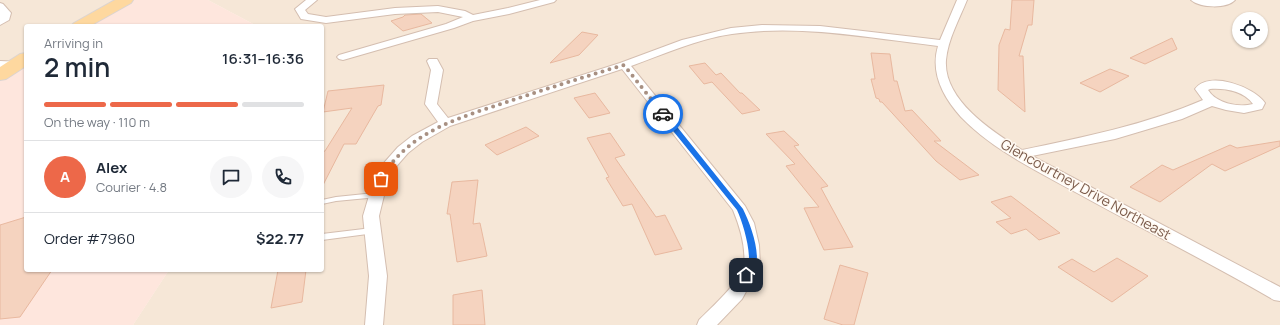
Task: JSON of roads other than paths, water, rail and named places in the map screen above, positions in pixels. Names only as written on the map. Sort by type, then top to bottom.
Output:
[{"type":"main road","points":[[83,24],[126,0]]},
{"type":"main road","points":[[0,75],[14,62]]},
{"type":"street","points":[[312,0],[300,9],[305,17],[326,20],[395,10],[438,9],[465,14],[471,18]]},
{"type":"street","points":[[344,57],[450,26],[471,18],[509,11],[551,0]]},
{"type":"street","name":"Glencourtney Drive Northeast","points":[[962,0],[940,55],[939,66],[942,80],[949,92],[975,123],[1019,155],[1130,216],[1219,260],[1280,295]]},
{"type":"street","points":[[1196,0],[1220,4],[1226,3],[1230,0]]},
{"type":"street","points":[[0,6],[6,13],[5,18],[0,22]]},
{"type":"street","points":[[374,325],[378,276],[370,216],[375,195],[381,179],[388,167],[403,150],[417,139],[445,123],[571,80],[624,65],[703,37],[731,31],[762,28],[820,29],[945,44]]},
{"type":"street","points":[[432,62],[437,70],[431,104],[445,123]]},
{"type":"street","points":[[624,65],[740,209],[746,223],[751,245],[752,266],[736,294],[706,325]]},
{"type":"street","points":[[1019,155],[1110,136],[1177,116],[1212,101]]},
{"type":"lane","points":[[324,202],[375,195]]},
{"type":"lane","points":[[324,237],[372,231]]}]
